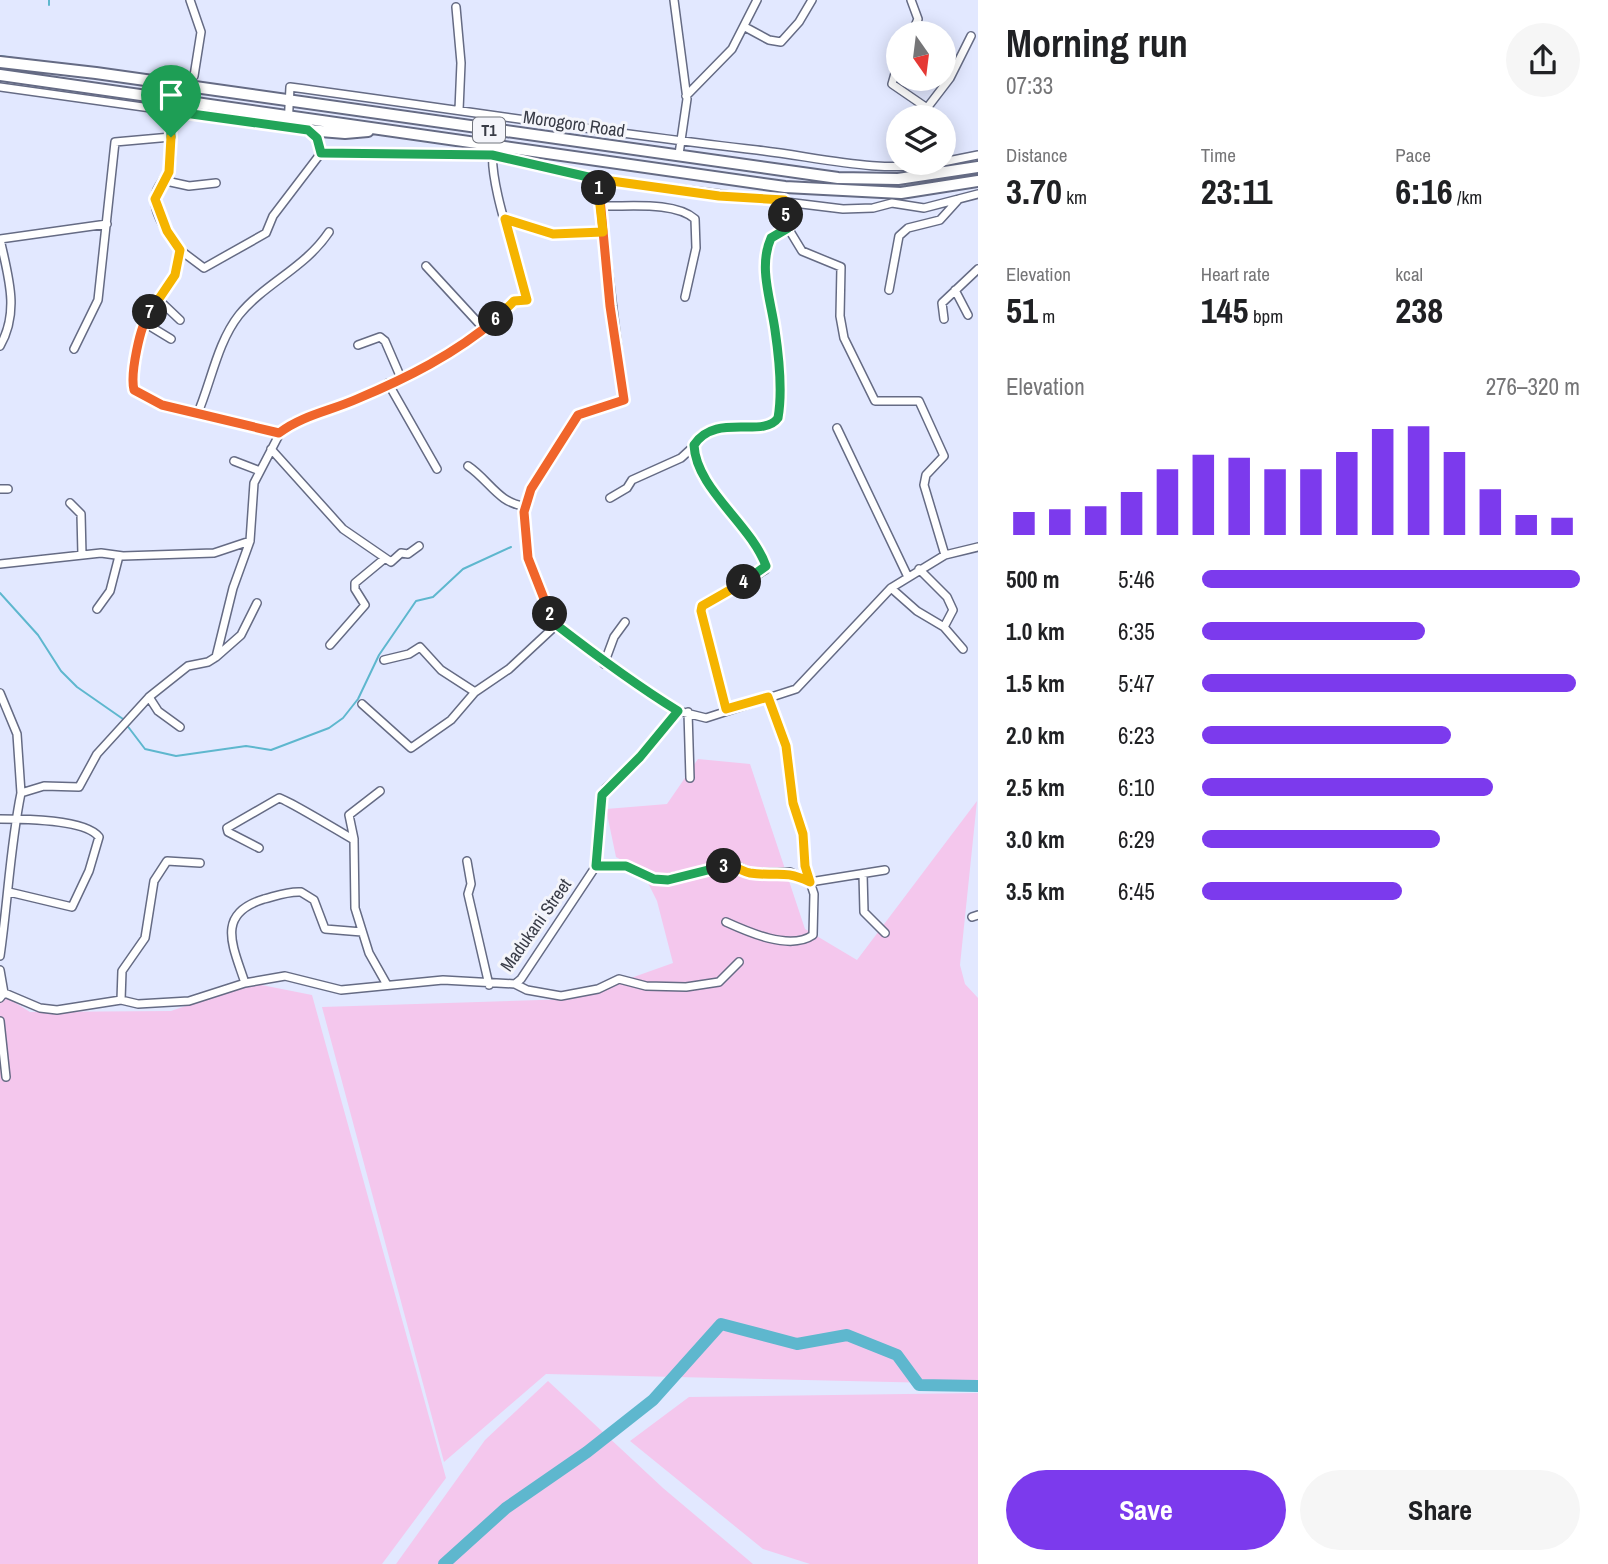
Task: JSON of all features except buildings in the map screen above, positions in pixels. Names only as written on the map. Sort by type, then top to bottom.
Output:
[{"type":"highway","name":"Morogoro Road","points":[[0,62],[96,73],[838,178],[886,173]]},
{"type":"highway","name":"Morogoro Road","points":[[0,75],[289,121],[384,129],[493,150],[837,192],[901,193],[978,181]]},
{"type":"highway","points":[[308,130],[345,133],[384,129]]},
{"type":"highway","name":"Morogoro Road","points":[[956,167],[978,167]]},
{"type":"street","points":[[190,0],[201,32],[200,57],[194,76]]},
{"type":"street","points":[[674,0],[687,96],[684,142],[679,155]]},
{"type":"street","points":[[687,96],[732,49],[757,0]]},
{"type":"street","points":[[745,27],[769,40],[781,42],[799,22],[811,0]]},
{"type":"street","points":[[912,0],[917,21]]},
{"type":"street","points":[[456,7],[461,63],[459,110]]},
{"type":"street","points":[[930,105],[950,78],[971,36]]},
{"type":"street","points":[[0,87],[170,111],[289,121],[308,130],[317,138],[321,153]]},
{"type":"street","points":[[289,121],[290,87],[684,142],[811,156],[858,166],[886,167]]},
{"type":"street","points":[[902,91],[924,105]]},
{"type":"street","points":[[170,111],[171,162],[166,181],[157,189],[155,199],[163,222],[180,250],[204,268],[266,233],[273,216],[321,153]]},
{"type":"street","points":[[74,349],[98,300],[115,142],[171,137]]},
{"type":"street","points":[[321,153],[493,150],[597,179],[719,196],[861,209],[892,203],[924,208],[978,194]]},
{"type":"street","points":[[216,657],[233,587],[250,541],[254,483],[279,433],[294,422],[359,399],[440,359],[484,329],[514,301],[527,300],[505,219],[493,150]]},
{"type":"street","points":[[956,159],[978,155]]},
{"type":"street","points":[[597,179],[624,400],[578,415],[535,482],[525,506],[523,522],[528,558],[554,623],[604,664],[629,677],[678,711],[706,718],[801,685],[891,589],[945,555],[978,547]]},
{"type":"street","points":[[166,181],[189,186],[216,184]]},
{"type":"street","points":[[889,290],[903,231],[940,220],[960,199]]},
{"type":"street","points":[[784,200],[788,228],[802,251],[841,267],[840,316],[844,338],[875,401],[919,401],[944,456],[926,475],[924,485],[945,555]]},
{"type":"street","points":[[602,206],[659,208],[681,212],[695,219],[696,248],[685,297]]},
{"type":"street","points":[[505,219],[553,234],[603,232]]},
{"type":"street","points":[[0,346],[8,333],[12,309],[0,239],[107,224]]},
{"type":"street","points":[[610,498],[627,488],[632,480],[681,458],[700,437],[719,428],[738,425],[763,426],[777,420],[779,374],[766,263],[771,238],[788,228]]},
{"type":"street","points":[[197,415],[211,382],[223,341],[236,319],[315,253],[330,232]]},
{"type":"street","points":[[180,250],[175,275],[143,322],[133,378],[134,390],[162,405],[279,433]]},
{"type":"street","points":[[426,265],[484,329]]},
{"type":"street","points":[[944,319],[941,306],[954,290],[978,269]]},
{"type":"street","points":[[954,290],[968,315]]},
{"type":"street","points":[[159,300],[180,320]]},
{"type":"street","points":[[143,322],[172,339]]},
{"type":"street","points":[[358,345],[380,337],[385,341],[401,378]]},
{"type":"street","points":[[388,383],[437,469]]},
{"type":"street","points":[[837,428],[908,577]]},
{"type":"street","points":[[693,447],[715,493],[753,539],[766,566],[765,570],[701,608],[726,709]]},
{"type":"street","points":[[271,449],[342,529],[374,549],[384,559],[391,562],[401,553],[408,554],[419,546]]},
{"type":"street","points":[[234,461],[260,471]]},
{"type":"street","points":[[468,466],[506,502],[525,506]]},
{"type":"street","points":[[70,503],[81,514],[82,555]]},
{"type":"street","points":[[0,564],[82,555],[214,553],[250,541]]},
{"type":"street","points":[[97,609],[110,591],[119,556]]},
{"type":"street","points":[[330,645],[365,605],[355,589],[355,583],[384,559]]},
{"type":"street","points":[[919,569],[952,605],[944,627]]},
{"type":"street","points":[[891,589],[917,611],[944,627],[963,649]]},
{"type":"street","points":[[22,793],[44,786],[79,787],[97,754],[149,697],[188,666],[208,662],[216,657],[241,635],[257,603]]},
{"type":"street","points":[[604,664],[614,637],[625,622]]},
{"type":"street","points":[[362,704],[411,748],[451,720],[475,692],[531,650],[552,629],[554,623]]},
{"type":"street","points":[[384,660],[409,654],[420,647],[441,670],[475,692]]},
{"type":"street","points":[[0,693],[17,734],[22,793],[13,828],[9,892],[0,956]]},
{"type":"street","points":[[149,697],[158,711],[180,727]]},
{"type":"street","points":[[726,922],[778,939],[797,942],[813,936],[815,910],[805,866],[803,834],[793,803],[786,746],[768,697]]},
{"type":"street","name":"Madukani Street","points":[[1,994],[40,1008],[57,1010],[121,1000],[138,1004],[189,1001],[245,983],[285,976],[341,990],[443,980],[489,985],[514,984],[522,979],[596,866],[602,795],[640,757],[678,711]]},
{"type":"street","points":[[688,712],[690,778]]},
{"type":"street","points":[[380,791],[349,815],[354,840],[353,896],[362,932],[386,984]]},
{"type":"street","points":[[258,848],[228,832],[227,828],[274,800],[283,798],[354,840]]},
{"type":"street","points":[[0,819],[80,825],[96,833],[99,841],[89,871],[72,907],[9,892]]},
{"type":"street","points":[[121,1000],[122,971],[145,938],[151,891],[158,872],[167,861],[200,863]]},
{"type":"street","points":[[467,861],[471,884],[468,894],[489,985]]},
{"type":"street","points":[[596,866],[626,866],[654,879],[668,880],[734,866],[748,873],[790,872],[810,882],[884,870]]},
{"type":"street","points":[[863,874],[864,912],[885,933]]},
{"type":"street","points":[[245,983],[231,933],[234,918],[246,905],[301,892],[318,906],[325,929],[362,932]]},
{"type":"street","points":[[514,984],[527,990],[561,996],[598,989],[619,979],[646,986],[686,987],[719,982],[739,962]]},
{"type":"street","points":[[0,970],[1,994]]},
{"type":"street","points":[[0,1021],[6,1077]]},
{"type":"shaded area","points":[[698,759],[750,764],[805,929],[857,960],[977,801],[960,965],[965,984],[978,998],[978,1384],[546,1374],[444,1462],[322,1007],[572,999],[673,963],[657,901],[642,871],[616,857],[606,809],[667,804]]},
{"type":"shaded area","points":[[252,983],[312,995],[446,1478],[382,1564],[0,1564],[0,993],[30,1012],[171,1011]]},
{"type":"shaded area","points":[[548,1381],[663,1488],[753,1564],[396,1564],[485,1440]]},
{"type":"shaded area","points":[[978,1393],[978,1564],[810,1564],[763,1549],[630,1441],[689,1397]]},
{"type":"waterway","points":[[49,0],[49,5]]},
{"type":"waterway","points":[[0,56],[27,60]]},
{"type":"waterway","points":[[126,724],[145,749],[176,756],[246,746],[271,750],[329,728],[343,718],[358,699],[379,655],[416,601],[433,597],[463,569],[511,547]]},
{"type":"waterway","points":[[0,593],[38,635],[61,671],[77,687],[123,719]]},
{"type":"waterway","points":[[444,1564],[506,1508],[587,1452],[653,1400],[721,1324],[797,1344],[847,1335],[897,1355],[919,1385],[978,1386]]},
{"type":"route","points":[[171,137],[169,172],[166,181],[157,189],[155,199],[158,214],[180,250],[175,275],[143,322],[133,378],[134,390],[162,405],[279,433],[294,422],[359,399],[428,366],[476,336],[514,301],[527,300],[505,219],[553,234],[603,232],[597,179],[719,196],[784,200],[788,228],[771,238],[767,247],[766,263],[779,374],[778,418],[768,426],[738,425],[719,428],[700,437],[693,447],[696,459],[715,493],[753,539],[766,566],[765,570],[700,609],[726,709],[768,697],[785,741],[793,803],[803,834],[805,866],[810,882],[790,872],[748,873],[734,866],[720,866],[668,880],[654,879],[626,866],[596,866],[602,795],[606,788],[640,757],[678,711],[629,677],[604,664],[554,623],[532,573],[525,544],[523,522],[527,499],[575,418],[584,412],[624,400],[610,306],[602,206],[597,179],[492,155],[321,153],[317,138],[308,130],[170,111],[171,137]]}]
